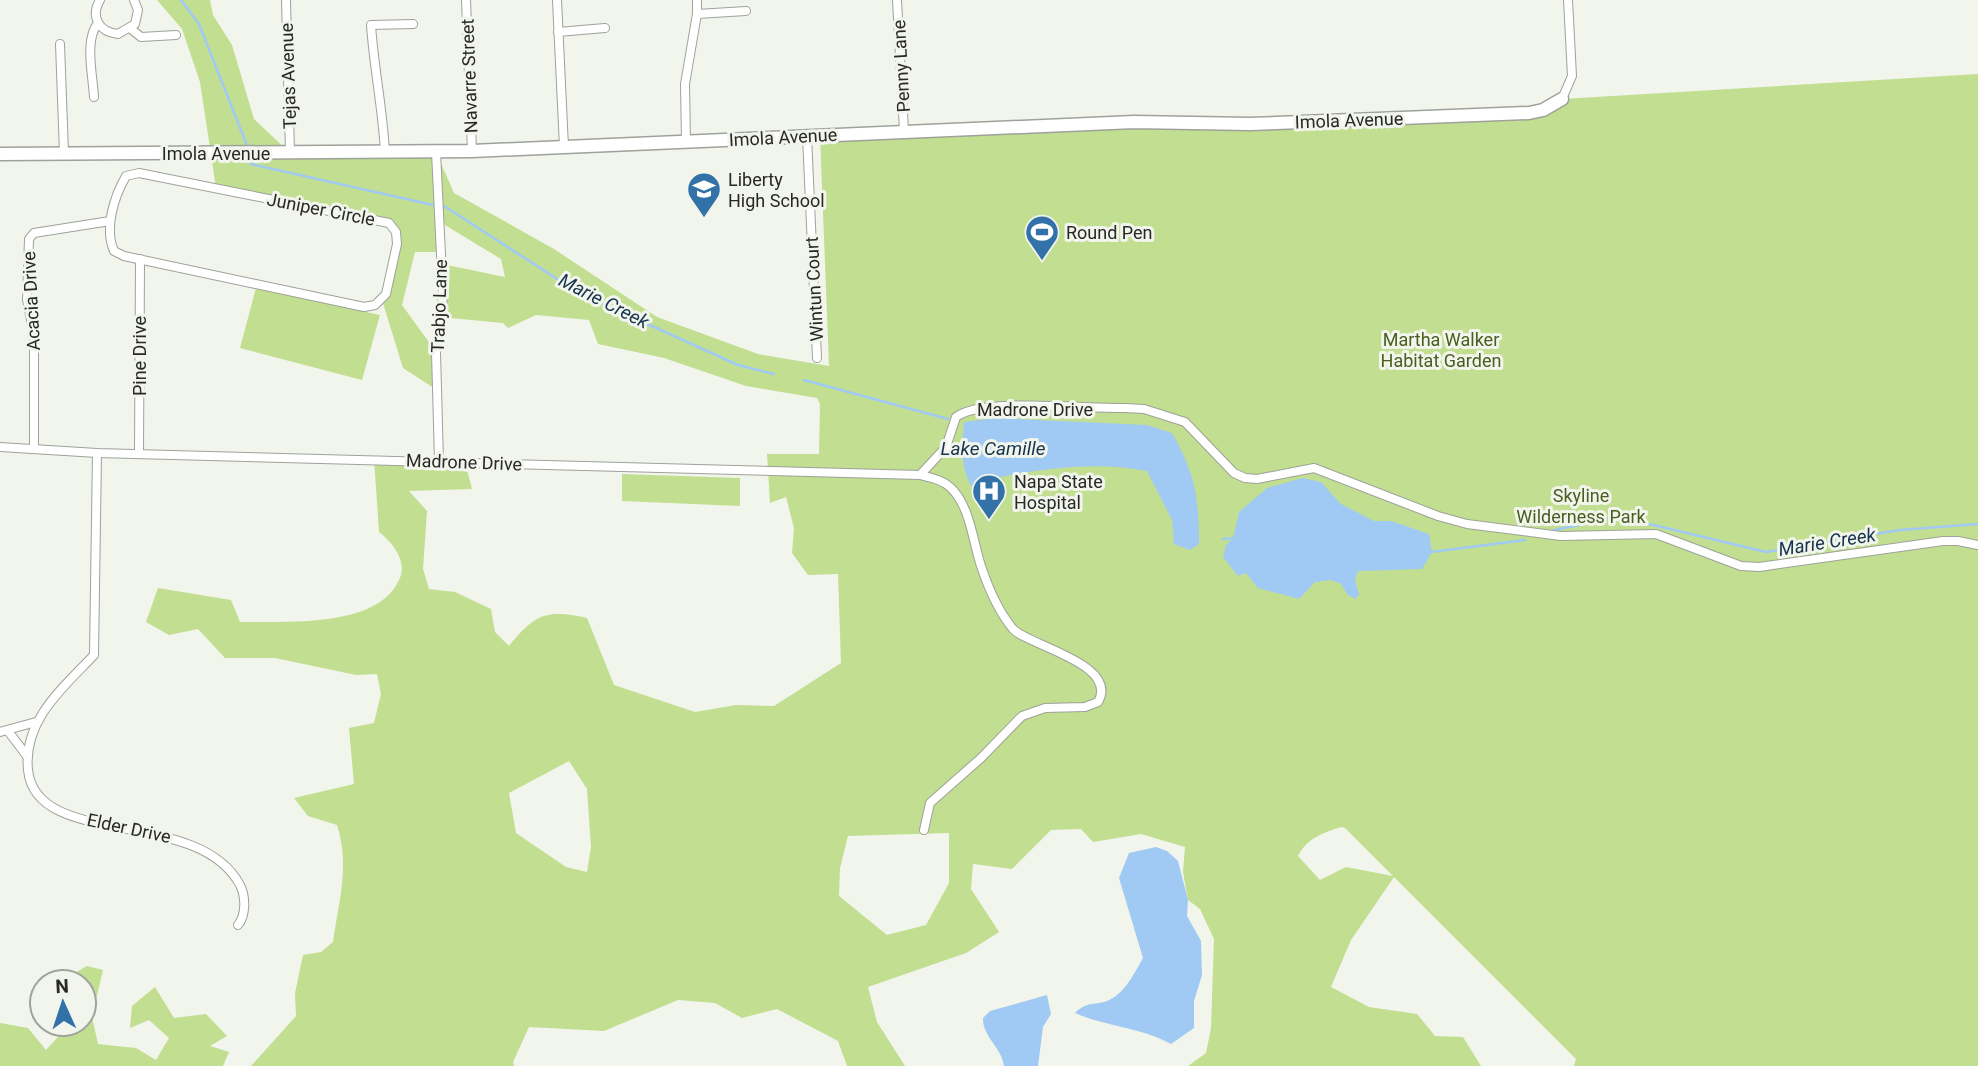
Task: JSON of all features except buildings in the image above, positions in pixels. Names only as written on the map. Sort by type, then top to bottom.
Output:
[{"type":"street","points":[[100,0],[95,12],[98,23],[111,34],[131,29],[138,17],[134,0]]},
{"type":"street","name":"Tejas Avenue","points":[[286,0],[290,153]]},
{"type":"street","name":"Navarre Street","points":[[466,0],[472,151]]},
{"type":"street","points":[[557,0],[564,147]]},
{"type":"street","points":[[686,141],[685,84],[697,0]]},
{"type":"street","name":"Penny Lane","points":[[897,0],[904,131]]},
{"type":"street","points":[[1562,99],[1572,76],[1568,0]]},
{"type":"street","points":[[697,14],[746,11]]},
{"type":"street","points":[[94,97],[91,44],[93,29],[98,23]]},
{"type":"street","points":[[385,153],[383,116],[374,78],[371,25],[413,24]]},
{"type":"street","points":[[558,32],[605,28]]},
{"type":"street","points":[[131,29],[141,37],[176,35]]},
{"type":"street","points":[[60,44],[64,153]]},
{"type":"street","name":"Imola Avenue","points":[[0,154],[436,152],[1134,122],[1250,124],[1529,113],[1543,110],[1562,99]]},
{"type":"street","name":"Wintun Court","points":[[807,136],[817,358]]},
{"type":"street","name":"Trabjo Lane","points":[[436,152],[443,296],[436,352],[439,461]]},
{"type":"street","name":"Juniper Circle","points":[[139,173],[376,219],[389,223],[396,232],[386,294],[375,305],[364,307],[140,259],[114,251],[109,234],[110,221],[126,176],[139,173]]},
{"type":"street","name":"Acacia Drive","points":[[34,449],[34,334],[27,300],[29,239],[34,233],[110,221]]},
{"type":"street","name":"Pine Drive","points":[[139,453],[140,259]]},
{"type":"street","name":"Madrone Drive","points":[[0,447],[97,453],[920,475],[946,447],[956,417],[969,409],[994,406],[1125,408],[1144,410],[1185,422],[1234,473],[1245,478],[1257,479],[1314,468],[1438,516],[1467,524],[1550,536],[1656,534],[1741,566],[1759,568],[1943,541],[1978,545]]},
{"type":"street","name":"Elder Drive","points":[[97,453],[94,655],[53,698],[36,722],[27,757],[32,788],[51,806],[108,827],[178,838],[209,852],[241,888],[244,912],[238,925]]},
{"type":"street","points":[[920,475],[942,481],[956,494],[981,567],[1013,629],[1074,659],[1100,683],[1102,693],[1098,702],[1091,706],[1050,707],[1022,716],[982,758],[930,803],[924,830]]},
{"type":"street","points":[[4,732],[36,722]]},
{"type":"street","points":[[4,732],[22,746],[27,757]]},
{"type":"green space","name":"Skyline Wilderness Park","points":[[157,0],[210,0],[213,15],[232,45],[254,119],[290,153],[436,152],[454,193],[554,249],[657,317],[758,354],[829,366],[820,135],[1529,113],[1562,99],[1978,74],[1978,1066],[1574,1066],[1576,1059],[1394,877],[1351,940],[1331,987],[1369,1007],[1417,1014],[1435,1036],[1463,1037],[1481,1066],[1188,1066],[1206,1053],[1211,1028],[1214,939],[1200,909],[1188,900],[1183,872],[1185,847],[1141,834],[1093,842],[1081,829],[1051,830],[1012,869],[973,864],[971,889],[999,932],[966,953],[868,987],[877,1022],[905,1066],[847,1066],[838,1041],[777,1009],[742,1018],[715,1003],[678,1000],[604,1031],[529,1027],[513,1062],[514,1066],[251,1066],[296,1016],[295,993],[303,955],[321,952],[333,942],[343,869],[337,825],[308,816],[294,798],[354,784],[349,728],[374,723],[381,694],[377,674],[356,675],[275,658],[225,658],[198,629],[169,635],[146,622],[158,588],[231,600],[240,622],[330,619],[373,606],[389,594],[402,571],[397,552],[379,532],[374,458],[465,462],[472,489],[409,491],[427,511],[423,569],[429,589],[455,592],[491,609],[495,632],[509,646],[526,627],[542,617],[561,614],[587,618],[614,685],[695,712],[736,705],[774,706],[841,663],[838,574],[808,575],[792,553],[794,528],[786,497],[770,503],[767,454],[819,454],[820,404],[817,398],[746,386],[664,358],[598,344],[589,320],[536,315],[508,328],[503,323],[440,317],[442,264],[505,277],[501,259],[440,222],[441,252],[415,252],[402,305],[436,352],[437,390],[403,368],[382,300],[397,244],[389,223],[216,188],[200,82],[182,29]],"holes":[[[569,761],[587,789],[591,847],[587,872],[566,867],[516,833],[509,793]],[[1345,828],[1393,876],[1346,867],[1320,880],[1298,856],[1311,840]],[[949,833],[949,883],[926,925],[887,935],[839,896],[840,868],[848,836]]]},
{"type":"green space","points":[[256,288],[380,315],[362,380],[240,348]]},
{"type":"green space","points":[[622,474],[740,478],[740,506],[622,501]]},
{"type":"green space","points":[[98,969],[103,970],[98,991]]},
{"type":"green space","points":[[155,987],[174,1018],[206,1014],[227,1036],[210,1046],[229,1052],[223,1066],[0,1066],[0,1023],[28,1028],[28,1038],[36,1038],[46,1050],[57,1038],[97,1038],[98,1044],[136,1048],[156,1060],[169,1038],[149,1020],[130,1028],[132,1006]]},
{"type":"water","name":"Lake Camille","points":[[995,418],[1147,425],[1172,433],[1186,461],[1194,486],[1199,544],[1190,550],[1174,544],[1172,520],[1147,471],[1129,468],[1071,467],[996,478],[988,510],[973,489],[965,469],[964,422]]},
{"type":"water","points":[[1302,478],[1321,482],[1341,504],[1374,521],[1391,521],[1429,534],[1432,552],[1422,569],[1358,571],[1355,580],[1359,595],[1355,599],[1347,594],[1341,584],[1331,580],[1315,582],[1299,599],[1258,588],[1246,573],[1238,576],[1223,557],[1226,545],[1233,538],[1239,512],[1267,488]]},
{"type":"water","points":[[1156,847],[1167,851],[1178,861],[1188,900],[1187,916],[1201,941],[1202,975],[1194,1001],[1194,1028],[1171,1044],[1147,1034],[1075,1013],[1085,1006],[1116,996],[1130,981],[1143,958],[1119,878],[1129,853]]},
{"type":"water","points":[[1047,995],[1051,1014],[1043,1027],[1038,1066],[1004,1066],[1000,1053],[986,1031],[983,1018],[990,1011]]},
{"type":"waterway","name":"Marie Creek","points":[[181,0],[199,24],[248,148]]},
{"type":"waterway","name":"Marie Creek","points":[[250,158],[251,164],[433,205]]},
{"type":"waterway","name":"Marie Creek","points":[[444,206],[579,293],[738,365],[774,374]]},
{"type":"waterway","name":"Marie Creek","points":[[804,380],[948,419]]},
{"type":"waterway","name":"Marie Creek","points":[[1554,530],[1620,517],[1766,552],[1900,530],[1978,524]]},
{"type":"waterway","name":"Marie Creek","points":[[1223,539],[1235,538]]},
{"type":"waterway","name":"Marie Creek","points":[[1431,552],[1525,540]]},
{"type":"place","name":"Liberty High School","points":[[704,219]]},
{"type":"place","name":"Round Pen","points":[[1042,262]]},
{"type":"place","name":"Napa State Hospital","points":[[989,521]]},
{"type":"park label","name":"Martha Walker Habitat Garden","points":[[1441,349]]}]
